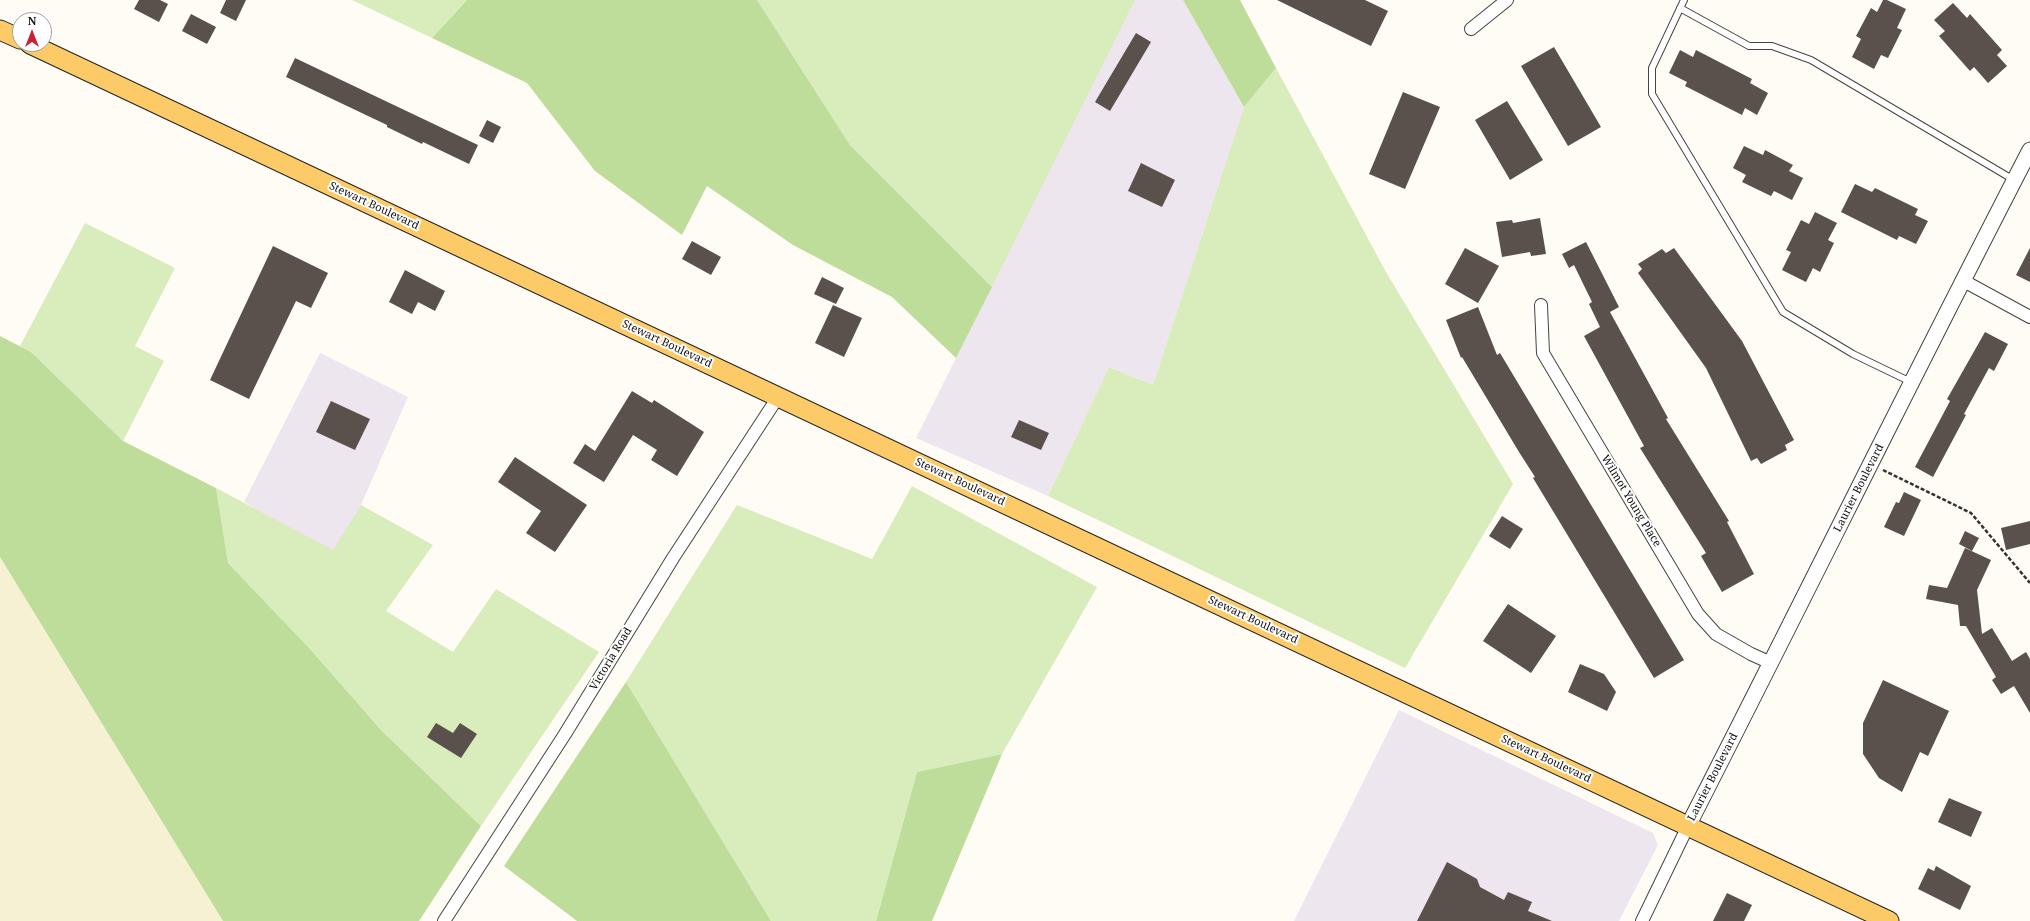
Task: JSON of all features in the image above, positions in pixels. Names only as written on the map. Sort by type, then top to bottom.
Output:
[{"type":"main road","points":[[0,30],[12,35]]},
{"type":"main road","name":"Stewart Boulevard","points":[[47,52],[1889,921]]},
{"type":"street","points":[[1471,29],[1507,0]]},
{"type":"street","name":"Laurier Boulevard","points":[[1688,826],[1872,464],[1962,280],[2030,150]]},
{"type":"street","points":[[1962,280],[2030,317]]},
{"type":"street","name":"Wilmot Young Place","points":[[1541,305],[1543,353],[1698,614],[1716,634],[1751,654],[1771,663]]},
{"type":"street","name":"Victoria Road","points":[[444,921],[565,734],[673,558],[778,397]]},
{"type":"street","points":[[1642,921],[1688,826]]},
{"type":"lane","points":[[1684,0],[1652,68],[1652,94],[1783,312],[1853,354],[1912,383]]},
{"type":"lane","points":[[1680,8],[1749,46],[1772,46],[1811,60],[2014,180]]},
{"type":"path","points":[[1872,464],[1971,513],[2030,583]]},
{"type":"shaded area","points":[[1135,0],[1183,0],[1244,107],[1153,385],[1109,367],[1048,496],[916,438]]},
{"type":"shaded area","points":[[320,353],[408,397],[361,505],[331,554],[244,502]]},
{"type":"shaded area","points":[[0,557],[223,921],[0,921]]},
{"type":"shaded area","points":[[1399,710],[1653,833],[1658,845],[1619,921],[1294,921]]},
{"type":"green space","points":[[352,0],[467,0],[432,38]]},
{"type":"green space","points":[[467,0],[757,0],[850,145],[992,287],[956,358],[892,297],[793,245],[707,186],[682,235],[595,171],[527,83],[432,38]]},
{"type":"green space","points":[[757,0],[1135,0],[992,287],[850,145]]},
{"type":"green space","points":[[1183,0],[1240,0],[1276,68],[1244,107]]},
{"type":"green space","points":[[1276,68],[1386,272],[1513,484],[1405,668],[1048,496],[1109,367],[1153,385],[1244,107]]},
{"type":"green space","points":[[85,223],[175,268],[135,346],[164,361],[123,441],[31,352],[20,346]]},
{"type":"green space","points":[[0,336],[31,352],[123,441],[216,488],[228,563],[310,649],[381,730],[481,826],[419,921],[223,921],[0,557]]},
{"type":"green space","points":[[912,486],[1097,587],[1002,754],[917,772],[876,921],[771,921],[626,682],[737,505],[872,559]]},
{"type":"green space","points":[[216,488],[333,550],[361,505],[433,545],[386,611],[453,652],[496,589],[599,652],[481,826],[381,730],[310,649],[228,563]]},
{"type":"green space","points":[[626,682],[771,921],[577,921],[504,866]]},
{"type":"green space","points":[[1002,754],[932,921],[876,921],[917,772]]},
{"type":"building","points":[[139,0],[160,0],[168,4],[159,22],[134,9]]},
{"type":"building","points":[[226,0],[246,0],[236,21],[220,13]]},
{"type":"building","points":[[1277,0],[1365,0],[1388,11],[1371,46]]},
{"type":"building","points":[[1883,0],[1887,0],[1906,9],[1897,28],[1902,30],[1888,58],[1881,55],[1874,69],[1852,57],[1861,39],[1856,36],[1871,8],[1877,12]]},
{"type":"building","points":[[1953,3],[1967,18],[1970,14],[2002,50],[1997,55],[2007,66],[1988,83],[1974,67],[1970,71],[1939,36],[1945,31],[1934,20]]},
{"type":"building","points":[[191,14],[216,27],[207,44],[182,31]]},
{"type":"building","points":[[1136,33],[1151,42],[1110,111],[1095,102]]},
{"type":"building","points":[[1554,47],[1601,127],[1568,146],[1521,66]]},
{"type":"building","points":[[1680,50],[1693,57],[1696,50],[1752,79],[1750,83],[1768,93],[1757,115],[1745,108],[1742,115],[1685,86],[1687,82],[1669,73]]},
{"type":"building","points":[[295,58],[478,145],[469,164],[423,142],[422,144],[387,127],[387,125],[286,77]]},
{"type":"building","points":[[1403,92],[1440,107],[1405,189],[1369,174]]},
{"type":"building","points":[[1507,101],[1543,160],[1510,180],[1475,120]]},
{"type":"building","points":[[487,120],[501,127],[493,143],[479,136]]},
{"type":"building","points":[[1744,146],[1763,155],[1765,150],[1793,165],[1789,171],[1803,178],[1792,200],[1774,191],[1771,196],[1742,182],[1746,175],[1733,168]]},
{"type":"building","points":[[1141,163],[1175,180],[1162,207],[1128,191]]},
{"type":"building","points":[[1855,184],[1872,192],[1875,188],[1918,209],[1915,215],[1928,221],[1916,244],[1899,236],[1897,240],[1841,212]]},
{"type":"building","points":[[1815,212],[1837,223],[1828,240],[1834,243],[1820,272],[1813,268],[1806,282],[1782,270],[1791,252],[1786,250],[1801,220],[1809,224]]},
{"type":"building","points":[[1540,218],[1546,254],[1531,256],[1530,252],[1502,257],[1496,222],[1512,220],[1513,223]]},
{"type":"building","points":[[692,241],[721,257],[711,275],[682,259]]},
{"type":"building","points":[[1586,242],[1619,307],[1610,312],[1668,418],[1666,419],[1729,521],[1727,522],[1754,574],[1722,592],[1701,556],[1706,553],[1640,448],[1644,446],[1584,336],[1600,327],[1589,304],[1592,302],[1574,265],[1569,268],[1562,254]]},
{"type":"building","points":[[273,246],[328,273],[311,308],[296,301],[249,399],[210,380]]},
{"type":"building","points":[[1465,248],[1499,266],[1478,303],[1445,284]]},
{"type":"building","points":[[1674,248],[1742,341],[1794,440],[1785,445],[1787,450],[1761,464],[1757,458],[1751,461],[1706,368],[1638,273],[1642,269],[1638,264],[1662,249],[1666,253]]},
{"type":"building","points":[[2030,248],[2030,282],[2016,275]]},
{"type":"building","points":[[405,270],[445,291],[435,311],[418,302],[412,314],[389,302]]},
{"type":"building","points":[[822,277],[844,288],[836,304],[814,294]]},
{"type":"building","points":[[833,305],[862,318],[844,357],[815,343]]},
{"type":"building","points":[[1478,307],[1497,355],[1500,353],[1684,660],[1654,678],[1533,478],[1535,477],[1462,357],[1461,358],[1446,320]]},
{"type":"building","points":[[1985,332],[2008,344],[1994,371],[1989,368],[1964,414],[1966,415],[1933,477],[1915,467],[1950,401],[1947,399]]},
{"type":"building","points":[[632,391],[652,403],[654,400],[704,432],[677,476],[651,460],[657,450],[633,435],[604,482],[573,463],[585,444],[595,451]]},
{"type":"building","points":[[331,401],[370,419],[355,450],[316,432]]},
{"type":"building","points":[[1019,420],[1049,433],[1041,450],[1011,437]]},
{"type":"building","points":[[515,457],[587,505],[555,552],[526,533],[541,511],[498,482]]},
{"type":"building","points":[[1904,492],[1921,500],[1904,536],[1884,527],[1896,502],[1899,503]]},
{"type":"building","points":[[1502,516],[1523,529],[1510,549],[1489,536]]},
{"type":"building","points":[[2030,521],[2030,544],[2006,550],[2001,528]]},
{"type":"building","points":[[1965,531],[1979,538],[1972,551],[1959,544]]},
{"type":"building","points":[[1965,548],[1991,560],[1977,590],[1982,634],[1992,628],[2012,661],[2026,652],[2030,659],[2030,713],[2014,686],[2001,694],[1992,680],[1996,677],[1966,626],[1960,626],[1958,605],[1926,599],[1929,585],[1947,588]]},
{"type":"building","points":[[1508,604],[1556,636],[1531,673],[1483,641]]},
{"type":"building","points":[[1580,664],[1604,674],[1616,692],[1607,711],[1568,692]]},
{"type":"building","points":[[1883,680],[1949,711],[1928,756],[1920,752],[1902,792],[1879,778],[1863,754],[1863,723]]},
{"type":"building","points":[[436,723],[453,733],[460,723],[477,734],[461,758],[427,737]]},
{"type":"building","points":[[1949,798],[1982,812],[1971,837],[1938,822]]},
{"type":"building","points":[[1447,862],[1477,879],[1480,887],[1504,900],[1508,892],[1532,902],[1528,911],[1552,921],[1417,921]]},
{"type":"building","points":[[1936,866],[1971,886],[1960,910],[1918,889],[1928,868],[1934,871]]},
{"type":"building","points":[[1727,893],[1752,905],[1744,921],[1713,921]]}]
